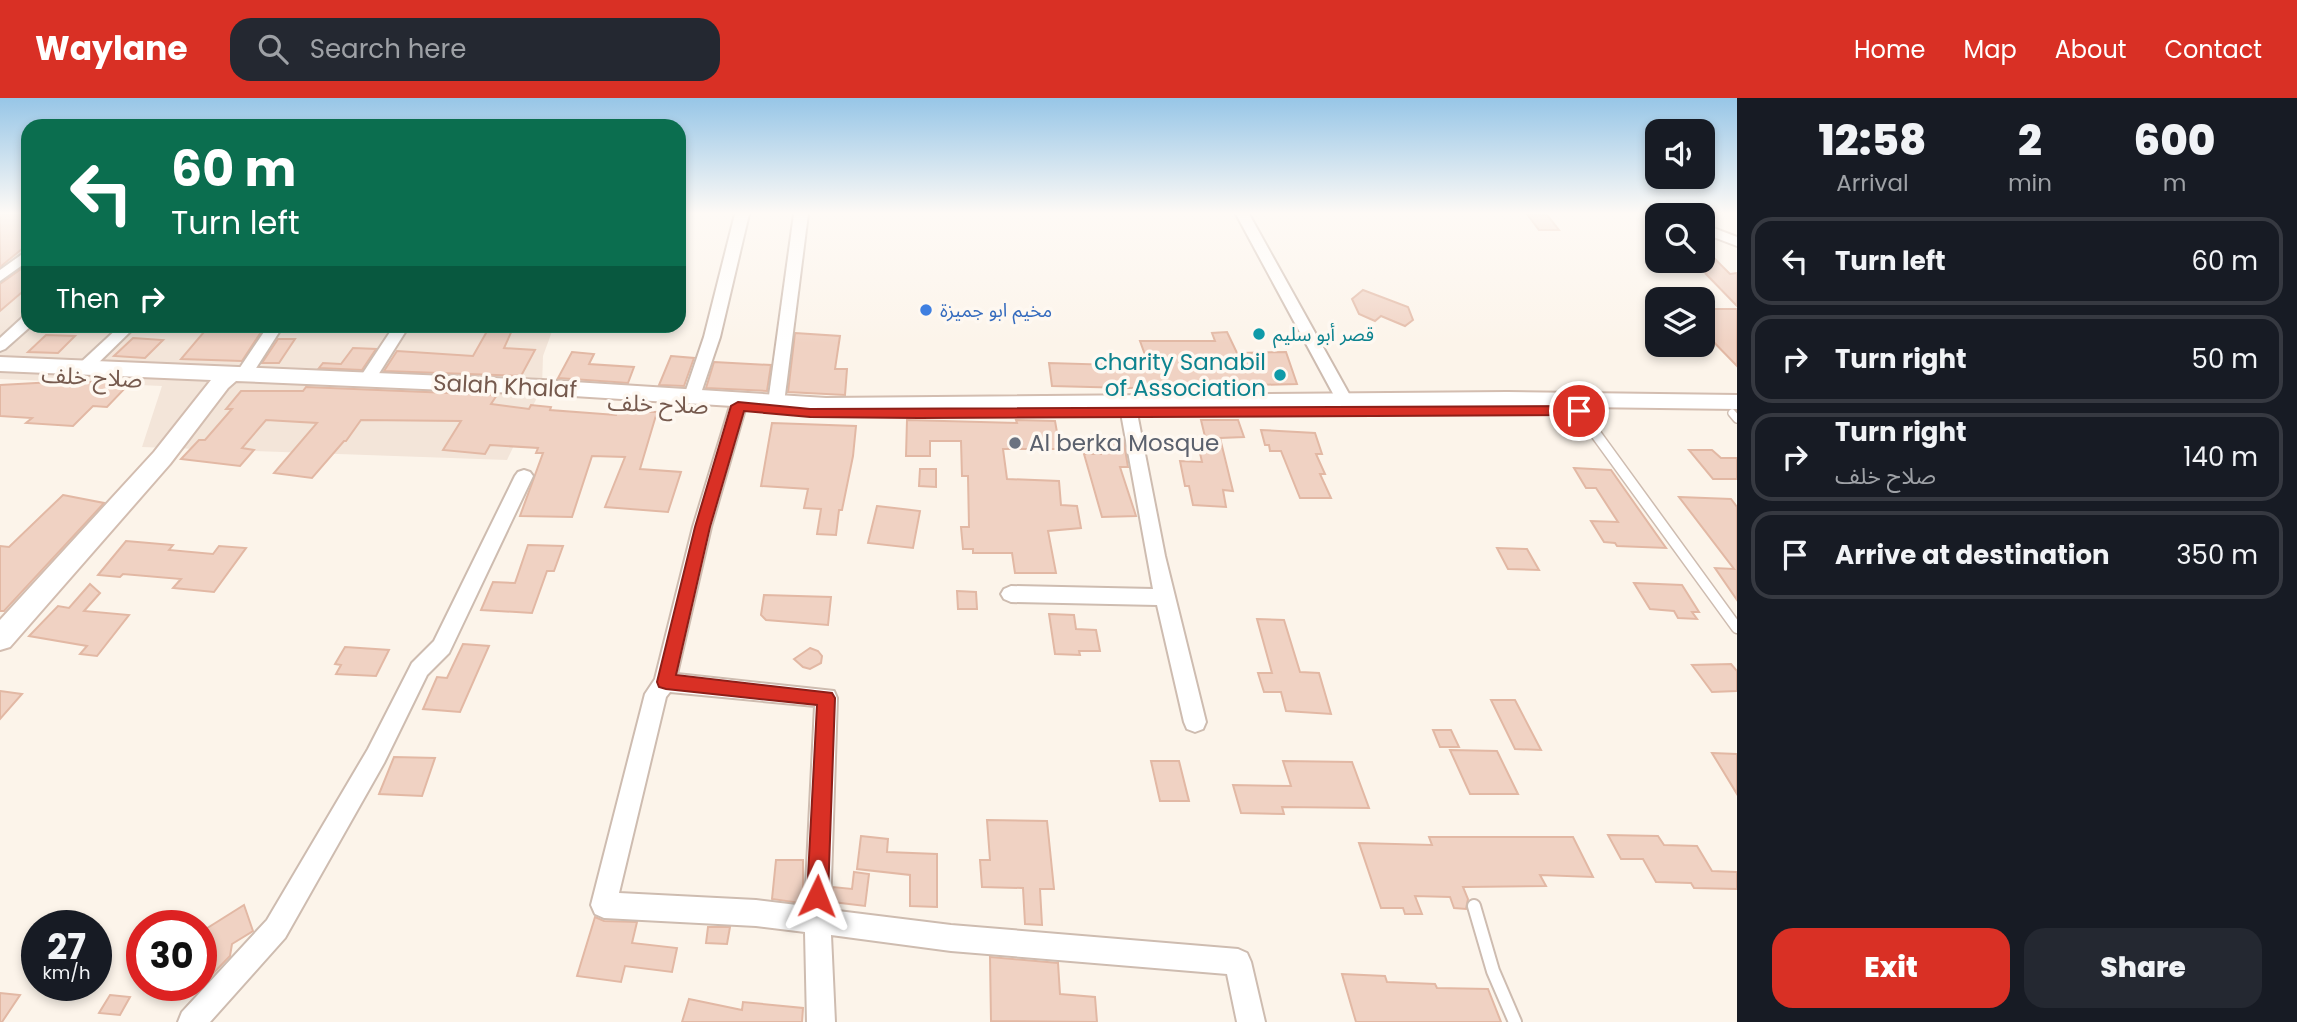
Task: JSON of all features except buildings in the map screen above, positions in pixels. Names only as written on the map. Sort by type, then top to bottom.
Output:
[{"type":"main road","name":"Salah Khalaf","points":[[0,364],[85,367],[231,378],[368,379],[776,403],[861,405],[1345,401]]},
{"type":"main road","name":"صلاح خلف","points":[[0,373],[231,378],[624,404],[738,406],[810,413],[1736,411]]},
{"type":"main road","points":[[5,628],[162,458],[231,378]]},
{"type":"main road","name":"صلاح خلف","points":[[1345,401],[1736,411]]},
{"type":"street","points":[[692,396],[712,337],[731,257]]},
{"type":"street","points":[[776,403],[797,257]]},
{"type":"street","points":[[1266,257],[1345,401]]},
{"type":"street","points":[[0,277],[21,260]]},
{"type":"street","points":[[0,346],[21,326]]},
{"type":"street","points":[[85,367],[121,333]]},
{"type":"street","points":[[231,378],[269,333]]},
{"type":"street","points":[[368,379],[397,333]]},
{"type":"street","points":[[738,406],[702,527],[666,682],[656,694],[604,905],[733,911],[951,938],[1238,962],[1251,1022]]},
{"type":"street","points":[[1129,413],[1165,597],[1195,722]]},
{"type":"street","points":[[192,1022],[276,929],[376,756],[419,669],[442,647],[524,476]]},
{"type":"street","points":[[1012,594],[1165,597]]},
{"type":"street","points":[[666,682],[826,698],[817,920],[821,1022]]},
{"type":"lane","points":[[1579,411],[1737,628]]},
{"type":"lane","points":[[1474,906],[1493,971],[1515,1022]]},
{"type":"shaded area","points":[[0,257],[21,257],[21,333],[551,333],[543,356],[542,387],[507,460],[142,447],[162,386],[0,379]]},
{"type":"place","name":"مخيم ابو جميزة","points":[[926,310]]},
{"type":"place","name":"قصر أبو سليم","points":[[1259,334]]},
{"type":"place","name":"charity Sanabil of Association","points":[[1280,375]]},
{"type":"place","name":"Al berka Mosque","points":[[1015,443]]},
{"type":"route","points":[[817,896],[826,698],[666,682],[702,527],[738,406],[810,413],[919,414],[1579,411]]}]
